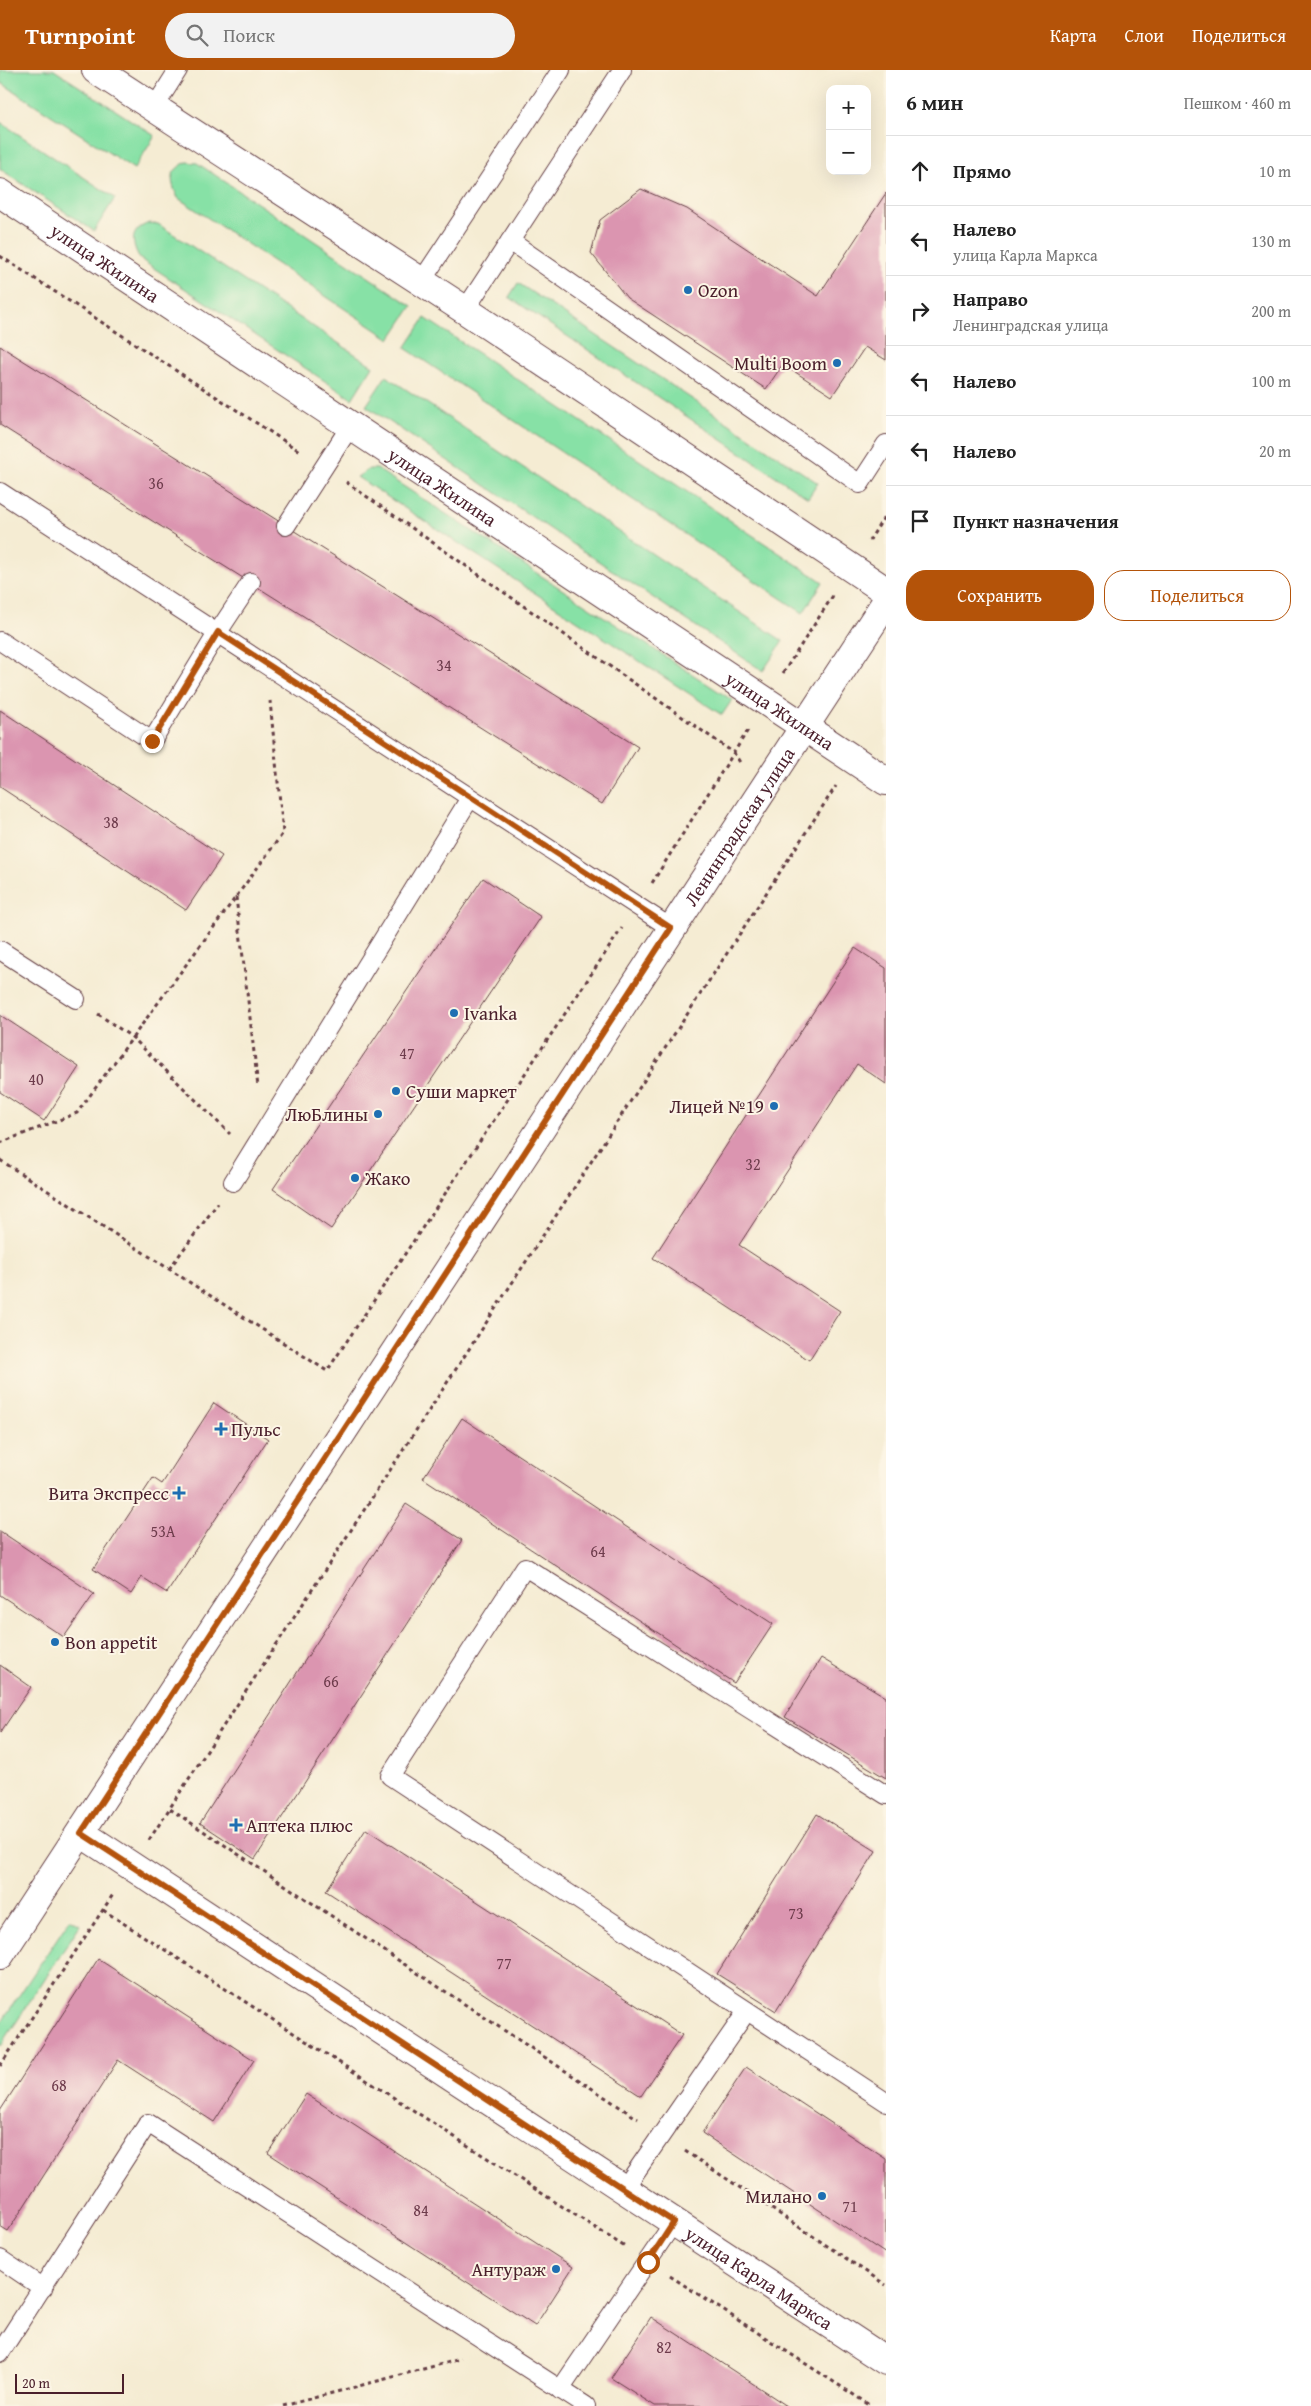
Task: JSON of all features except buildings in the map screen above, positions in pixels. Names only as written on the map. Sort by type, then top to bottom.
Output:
[{"type":"street","points":[[96,70],[465,310],[886,590]]},
{"type":"street","name":"улица Жилина","points":[[0,193],[886,781]]},
{"type":"street","name":"Ленинградская улица","points":[[0,1955],[886,602]]},
{"type":"street","name":"улица Карла Маркса","points":[[81,1833],[886,2362]]},
{"type":"lane","points":[[154,108],[178,70]]},
{"type":"lane","points":[[421,282],[561,70]]},
{"type":"lane","points":[[465,310],[622,70]]},
{"type":"lane","points":[[510,241],[860,484],[886,444]]},
{"type":"lane","points":[[286,526],[351,425]]},
{"type":"lane","points":[[0,492],[671,928]]},
{"type":"lane","points":[[0,641],[152,741],[250,582]]},
{"type":"lane","points":[[233,1182],[470,798]]},
{"type":"lane","points":[[0,950],[76,999]]},
{"type":"lane","points":[[886,1796],[525,1567],[390,1776],[886,2102]]},
{"type":"lane","points":[[624,2189],[747,2011]]},
{"type":"lane","points":[[0,2353],[148,2124],[586,2406]]},
{"type":"lane","points":[[560,2390],[674,2222]]},
{"type":"lane","points":[[0,2259],[43,2288]]},
{"type":"path","points":[[0,256],[325,467],[734,753],[759,795]]},
{"type":"path","points":[[0,1160],[327,1371],[637,906],[809,633]]},
{"type":"path","points":[[0,1143],[77,1114],[283,833],[266,666]]},
{"type":"path","points":[[0,2066],[170,1809],[853,760]]},
{"type":"path","points":[[236,897],[263,1133]]},
{"type":"path","points":[[76,999],[133,1038],[250,1154]]},
{"type":"path","points":[[169,1269],[233,1182]]},
{"type":"path","points":[[170,1809],[886,2285]]},
{"type":"path","points":[[103,1910],[871,2406]]},
{"type":"path","points":[[283,2406],[498,2350]]},
{"type":"green space","points":[[0,70],[54,70],[155,136],[134,169],[0,82]]},
{"type":"green space","points":[[0,122],[115,198],[94,231],[0,169]]},
{"type":"green space","points":[[187,162],[197,163],[412,306],[390,339],[178,198],[173,186],[172,177],[176,169]]},
{"type":"green space","points":[[149,223],[158,224],[373,366],[352,399],[140,259],[134,242],[135,233]]},
{"type":"green space","points":[[518,283],[818,483],[808,498],[509,297]]},
{"type":"green space","points":[[425,318],[823,582],[803,613],[405,348]]},
{"type":"green space","points":[[386,376],[783,641],[763,671],[366,406]]},
{"type":"green space","points":[[369,469],[377,469],[732,700],[722,715],[357,477]]},
{"type":"green space","points":[[70,1919],[80,1925],[0,2047],[0,2024]]},
{"type":"place","name":"Ozon","points":[[688,290]]},
{"type":"place","name":"Multi Boom","points":[[837,363]]},
{"type":"place","name":"Ivanka","points":[[454,1013]]},
{"type":"place","name":"Суши маркет","points":[[396,1091]]},
{"type":"place","name":"Лицей №19","points":[[774,1106]]},
{"type":"place","name":"ЛюБлины","points":[[378,1114]]},
{"type":"place","name":"Жако","points":[[355,1178]]},
{"type":"place","name":"Пульс","points":[[221,1429]]},
{"type":"place","name":"Вита Экспресс","points":[[179,1493]]},
{"type":"place","name":"Bon appetit","points":[[55,1642]]},
{"type":"place","name":"Аптека плюс","points":[[236,1825]]},
{"type":"place","name":"Милано","points":[[822,2196]]},
{"type":"place","name":"Антураж","points":[[556,2269]]},
{"type":"route","points":[[152,741],[218,632],[266,666],[671,928],[81,1833],[674,2222],[648,2262]]}]
